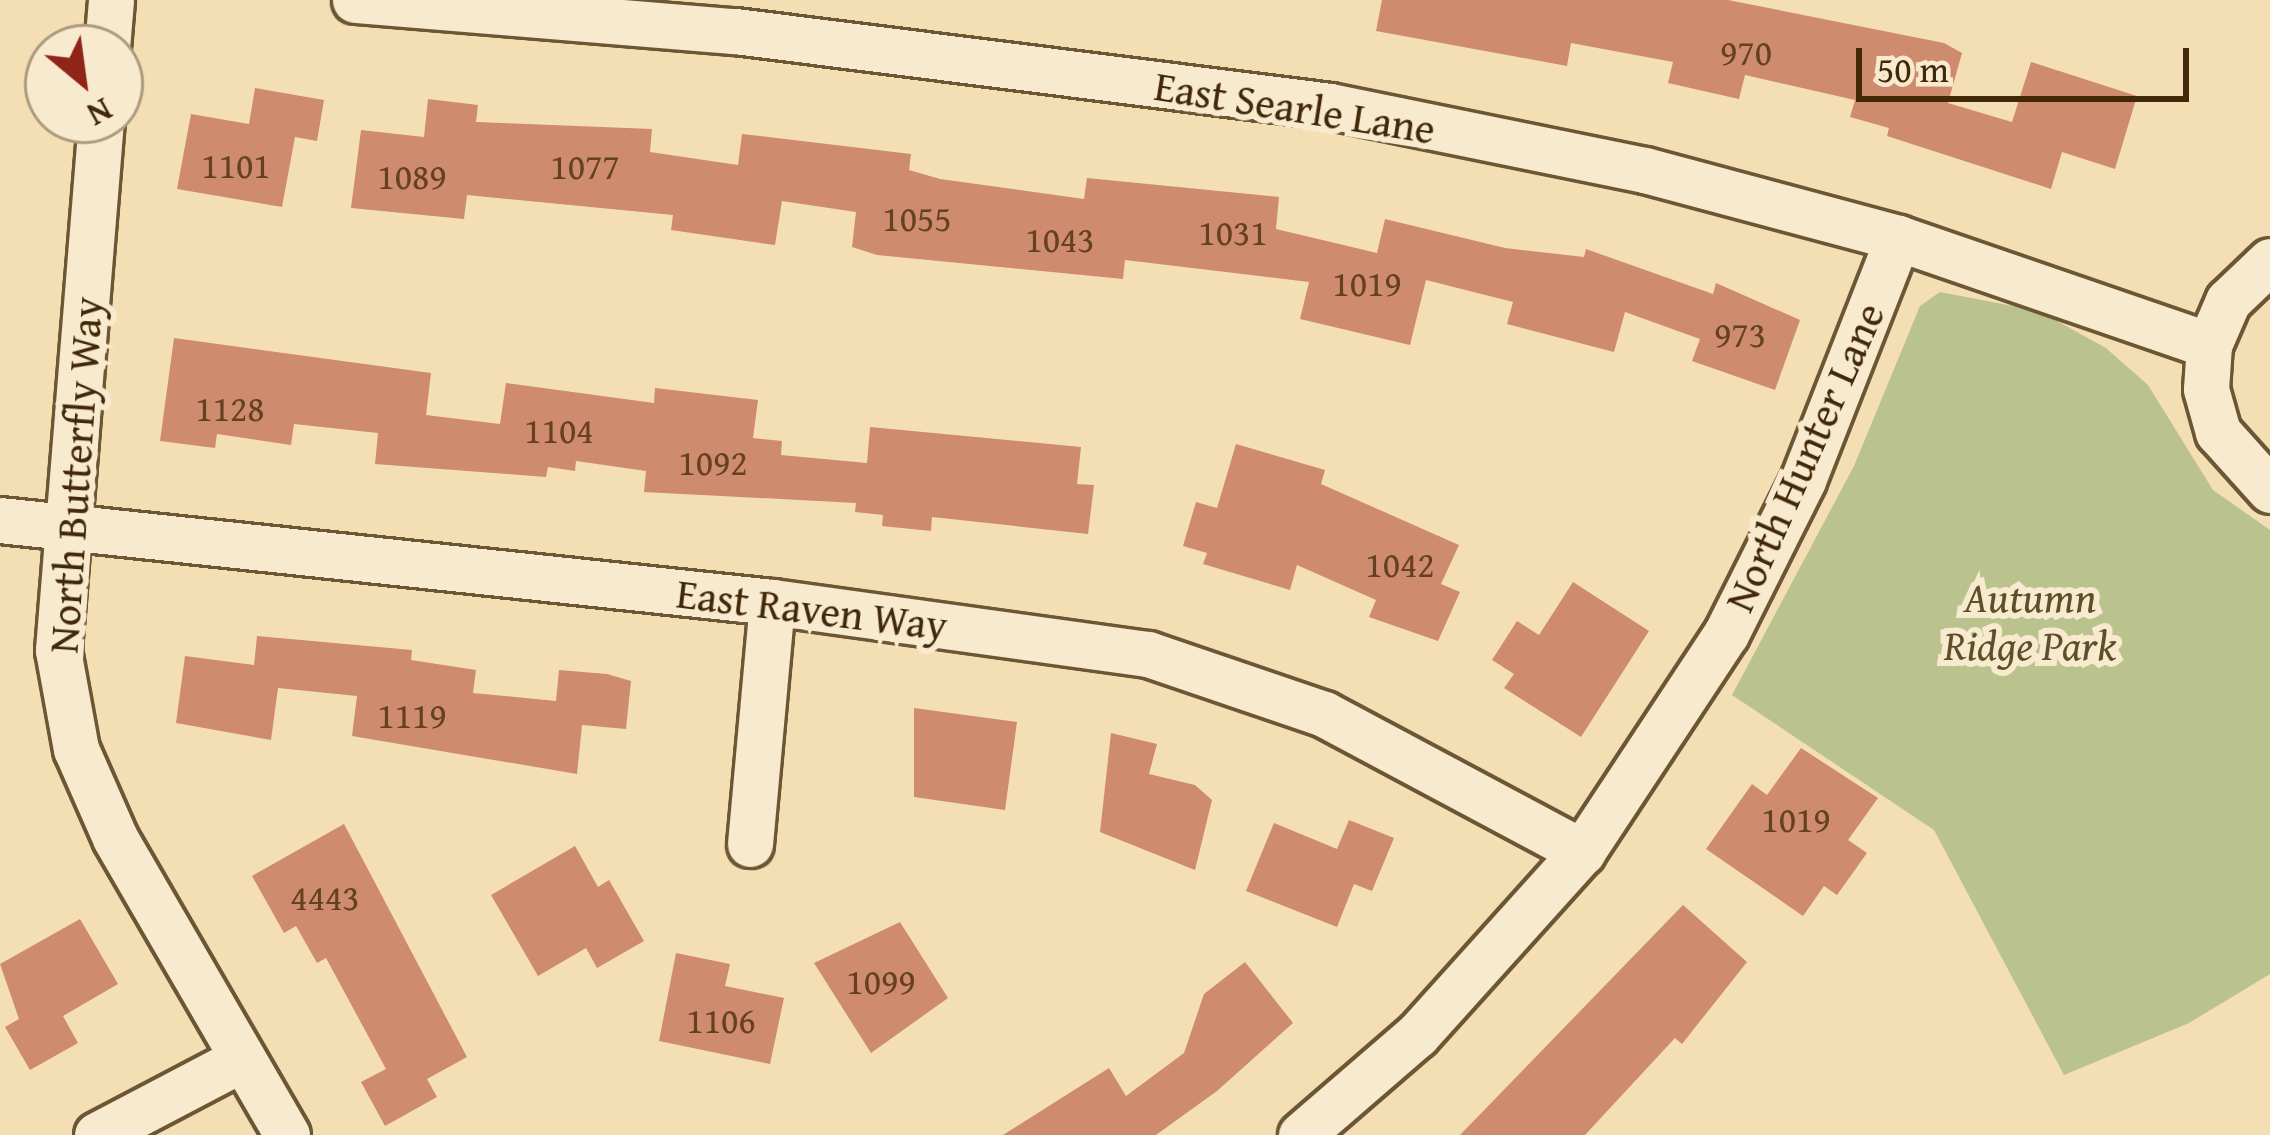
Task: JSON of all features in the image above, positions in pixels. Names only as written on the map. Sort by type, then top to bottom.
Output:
[{"type":"street","name":"East Searle Lane","points":[[355,0],[735,31],[1330,106],[1645,170],[1898,238],[2209,345]]},
{"type":"street","name":"North Butterfly Way","points":[[99,144],[58,650],[76,749],[115,838],[287,1135]]},
{"type":"street","name":"North Hunter Lane","points":[[1301,1135],[1417,1036],[1582,852],[1726,634],[1803,480],[1898,238]]},
{"type":"street","points":[[2270,262],[2228,302],[2209,345],[2206,389],[2218,432],[2270,490]]},
{"type":"street","name":"East Raven Way","points":[[0,520],[69,523],[772,602],[1148,654],[1324,715],[1582,852]]},
{"type":"street","points":[[750,844],[772,602]]},
{"type":"street","points":[[97,1135],[242,1059]]},
{"type":"green space","name":"Autumn Ridge Park","points":[[1940,292],[2039,311],[2106,348],[2148,385],[2213,490],[2270,530],[2270,974],[2189,1023],[2064,1075],[1934,830],[1732,695],[1854,466],[1920,306]]},
{"type":"building","points":[[1382,0],[1728,0],[1944,43],[1962,53],[1948,103],[2012,122],[2031,62],[2137,96],[2115,169],[2062,152],[2051,189],[1887,136],[1889,128],[1850,117],[1855,100],[1745,75],[1739,99],[1668,83],[1673,62],[1571,43],[1567,66],[1376,31]]},
{"type":"building","points":[[255,88],[324,100],[317,141],[295,137],[282,207],[177,189],[191,114],[249,124]]},
{"type":"building","points":[[428,99],[478,105],[476,122],[652,129],[650,152],[738,165],[742,134],[911,154],[909,170],[940,179],[1084,199],[1087,178],[1279,197],[1276,229],[1377,253],[1385,219],[1505,248],[1584,257],[1586,249],[1713,294],[1716,283],[1800,320],[1775,390],[1692,361],[1700,339],[1625,312],[1614,352],[1507,324],[1513,302],[1426,280],[1410,345],[1300,319],[1309,282],[1125,260],[1123,279],[877,255],[852,247],[856,212],[782,201],[775,245],[671,230],[673,215],[467,195],[464,219],[351,208],[361,130],[424,137]]},
{"type":"building","points":[[174,338],[431,373],[426,415],[500,424],[506,383],[654,403],[655,388],[758,400],[753,438],[782,441],[781,455],[867,463],[870,427],[1081,447],[1077,484],[1094,485],[1088,534],[932,517],[931,531],[882,526],[883,515],[855,512],[856,503],[644,492],[646,471],[576,461],[575,471],[548,467],[546,477],[375,464],[378,433],[294,424],[291,445],[217,434],[215,448],[160,441]]},
{"type":"building","points":[[1236,444],[1325,470],[1321,484],[1459,545],[1441,584],[1460,592],[1438,641],[1369,617],[1376,600],[1297,565],[1290,590],[1203,564],[1207,553],[1183,546],[1196,502],[1217,508]]},
{"type":"building","points":[[1573,582],[1649,631],[1581,737],[1504,688],[1514,674],[1492,660],[1517,621],[1539,635]]},
{"type":"building","points":[[257,636],[412,650],[411,660],[476,670],[473,693],[556,701],[559,670],[607,674],[631,681],[626,729],[582,725],[577,774],[352,736],[357,696],[278,688],[271,740],[176,723],[185,656],[254,665]]},
{"type":"building","points":[[914,708],[1017,722],[1005,810],[914,797]]},
{"type":"building","points":[[1111,733],[1157,744],[1149,774],[1195,785],[1212,800],[1195,870],[1100,832]]},
{"type":"building","points":[[1801,748],[1878,798],[1848,840],[1867,853],[1837,895],[1824,886],[1803,916],[1706,849],[1752,784],[1767,795]]},
{"type":"building","points":[[1349,820],[1394,838],[1372,891],[1354,884],[1337,927],[1246,891],[1274,823],[1337,849]]},
{"type":"building","points":[[344,824],[467,1057],[427,1079],[437,1097],[385,1126],[361,1082],[386,1069],[326,958],[317,963],[296,926],[284,933],[252,876]]},
{"type":"building","points":[[575,846],[598,887],[609,880],[644,941],[597,968],[586,948],[538,976],[491,895]]},
{"type":"building","points":[[1683,905],[1747,962],[1682,1044],[1675,1038],[1585,1135],[1460,1135]]},
{"type":"building","points":[[80,919],[118,984],[63,1016],[78,1043],[30,1070],[5,1027],[19,1019],[0,964]]},
{"type":"building","points":[[900,922],[948,998],[871,1053],[814,963]]},
{"type":"building","points":[[676,953],[730,964],[725,986],[784,998],[770,1064],[659,1041]]},
{"type":"building","points":[[1245,962],[1293,1023],[1217,1091],[1156,1135],[1003,1135],[1109,1068],[1126,1096],[1184,1053],[1204,994]]}]
